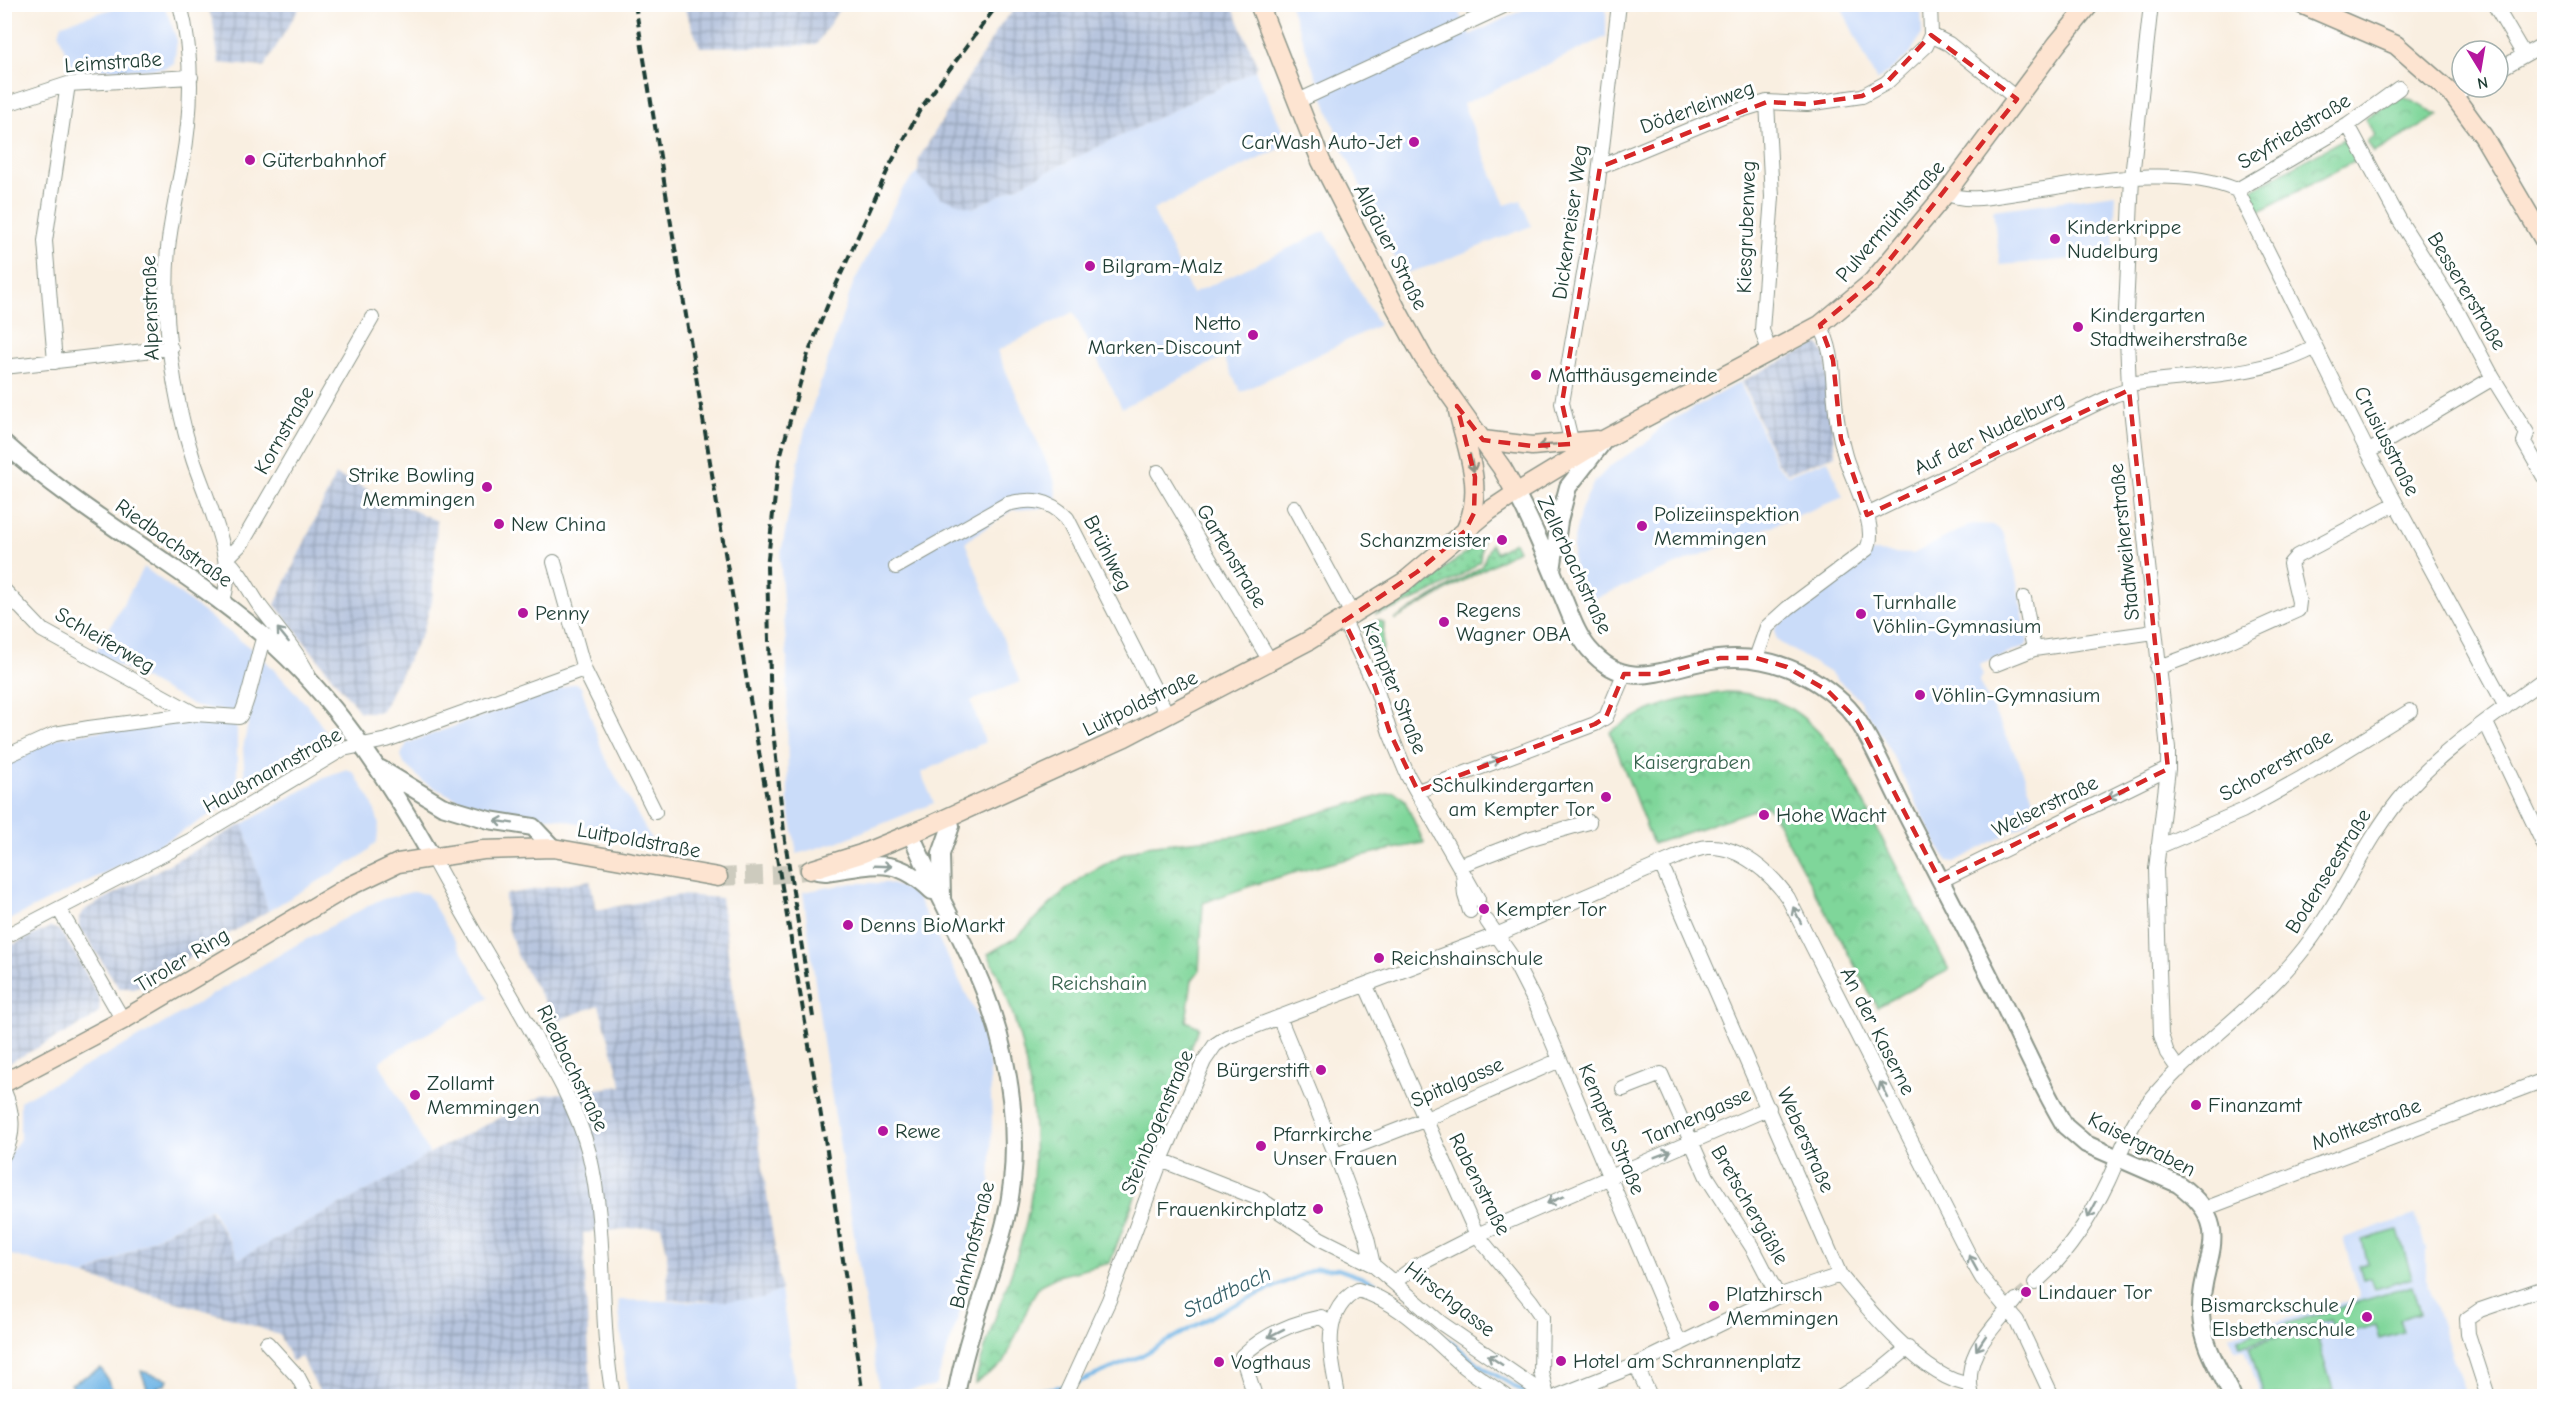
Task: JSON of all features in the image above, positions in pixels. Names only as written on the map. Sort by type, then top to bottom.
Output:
[{"type":"main road","name":"Allgäuer Straße","points":[[1259,4],[1322,160],[1396,308],[1423,357],[1483,440],[1516,493]]},
{"type":"main road","name":"Pulvermühlstraße","points":[[1516,493],[1605,439],[1820,325],[1872,282],[1946,194],[2057,44],[2091,4]]},
{"type":"main road","points":[[2301,4],[2396,45],[2450,83]]},
{"type":"main road","points":[[2465,99],[2483,136],[2544,240]]},
{"type":"main road","points":[[1457,406],[1476,484],[1474,513],[1465,531]]},
{"type":"main road","points":[[1483,440],[1532,446],[1572,444],[1605,439]]},
{"type":"main road","name":"Luitpoldstraße","points":[[810,870],[911,834],[1168,716],[1270,662],[1348,618],[1417,572],[1465,531],[1516,493]]},
{"type":"main road","points":[[951,826],[969,807]]},
{"type":"main road","name":"Luitpoldstraße","points":[[432,857],[510,847],[553,848],[718,877]]},
{"type":"main road","name":"Tiroler Ring","points":[[4,1083],[123,1020],[379,871],[398,863],[432,857]]},
{"type":"street","name":"Alpenstraße","points":[[180,4],[190,47],[191,77],[189,122],[168,247],[167,308],[171,348],[186,435],[226,559],[227,594],[222,603]]},
{"type":"street","points":[[1298,101],[1508,4]]},
{"type":"street","name":"Dickenreiser Weg","points":[[1572,444],[1562,403],[1594,215],[1619,4]]},
{"type":"street","points":[[1930,4],[1931,35],[1949,44],[2017,99]]},
{"type":"street","name":"Stadtweiherstraße","points":[[2151,4],[2133,177],[2126,311],[2129,387],[2168,769],[2158,847],[2155,899],[2161,1035],[2167,1053],[2179,1070]]},
{"type":"street","points":[[2494,4],[2524,55]]},
{"type":"street","name":"Döderleinweg","points":[[1600,167],[1725,115],[1767,102],[1807,104],[1862,96],[1886,83],[1926,46],[1931,35]]},
{"type":"street","points":[[2510,63],[2544,44]]},
{"type":"street","name":"Leimstraße","points":[[4,105],[68,84],[191,77]]},
{"type":"street","points":[[55,362],[45,241],[68,84]]},
{"type":"street","name":"Seyfriedstraße","points":[[1946,194],[1955,198],[1982,198],[2133,177],[2186,179],[2237,190],[2348,125],[2399,88]]},
{"type":"street","name":"Kiesgrubenweg","points":[[1767,102],[1772,197],[1762,330],[1769,351]]},
{"type":"street","name":"Bessererstraße","points":[[2348,125],[2400,221],[2472,336],[2493,378],[2527,433],[2524,442],[2544,477]]},
{"type":"street","name":"Crusiusstraße","points":[[2237,190],[2314,348],[2395,504],[2506,707]]},
{"type":"street","name":"Kornstraße","points":[[226,559],[242,543],[372,318]]},
{"type":"street","points":[[1756,658],[1767,627],[1788,608],[1867,549],[1870,536],[1867,515],[1845,458],[1837,419],[1833,360],[1820,325]]},
{"type":"street","points":[[4,367],[171,348]]},
{"type":"street","name":"Auf der Nudelburg","points":[[1867,515],[2129,387],[2249,371],[2296,357],[2314,348]]},
{"type":"street","points":[[2368,452],[2493,378]]},
{"type":"street","points":[[1552,572],[1561,511],[1568,487],[1605,439]]},
{"type":"street","name":"Riedbachstraße","points":[[4,443],[78,503],[222,603],[264,636],[313,684],[374,764],[411,820],[549,1062],[585,1142],[598,1203],[607,1351],[613,1396]]},
{"type":"street","name":"Gartenstraße","points":[[1158,472],[1270,662]]},
{"type":"street","name":"Zellerbachstraße","points":[[1516,493],[1577,630],[1588,648],[1603,663],[1624,674]]},
{"type":"street","name":"Brühlweg","points":[[896,567],[1007,504],[1023,500],[1044,501],[1058,509],[1067,518],[1168,716]]},
{"type":"street","points":[[2157,668],[2227,642],[2298,610],[2299,602],[2290,564],[2297,556],[2395,504]]},
{"type":"street","name":"Kempter Straße","points":[[1294,507],[1348,618],[1372,678],[1390,733],[1418,791],[1478,899]]},
{"type":"street","name":"Riedbachstraße","points":[[226,559],[235,567],[258,604],[298,654],[313,684]]},
{"type":"street","points":[[554,562],[584,669],[655,812]]},
{"type":"street","name":"Schleiferweg","points":[[4,590],[42,630],[195,714]]},
{"type":"street","points":[[2024,598],[2034,649]]},
{"type":"street","points":[[1996,664],[2034,649],[2154,632]]},
{"type":"street","name":"Schleiferweg","points":[[4,757],[55,734],[195,714],[225,718],[242,715],[264,636]]},
{"type":"street","name":"Kaisergraben","points":[[1624,674],[1660,674],[1720,658],[1756,658],[1781,664],[1805,676],[1850,710],[2065,1126],[2086,1144],[2178,1184],[2192,1194],[2204,1209],[2210,1224],[2213,1248],[2202,1304],[2203,1328],[2210,1350],[2232,1396]]},
{"type":"street","name":"Haußmannstraße","points":[[4,937],[210,829],[343,749],[387,740],[584,669]]},
{"type":"street","points":[[1418,791],[1595,724],[1606,717],[1624,674]]},
{"type":"street","name":"Bodenseestraße","points":[[2035,1283],[2078,1235],[2140,1114],[2179,1070],[2258,998],[2298,956],[2332,909],[2381,826],[2400,799],[2444,757],[2544,679]]},
{"type":"street","name":"Schorerstraße","points":[[2158,847],[2242,812],[2410,711]]},
{"type":"street","points":[[2486,723],[2544,845]]},
{"type":"street","points":[[374,764],[442,806],[489,820],[533,827],[553,848]]},
{"type":"street","name":"Welserstraße","points":[[1940,881],[2168,769]]},
{"type":"street","points":[[1462,867],[1528,839],[1589,822]]},
{"type":"street","name":"Bahnhofstraße","points":[[941,900],[943,887],[941,854],[951,826]]},
{"type":"street","name":"Bahnhofstraße","points":[[911,834],[984,990],[997,1029],[1010,1096],[1013,1177],[1006,1218],[957,1390]]},
{"type":"street","name":"An der Kaserne","points":[[1496,935],[1661,864],[1705,848],[1727,849],[1749,860],[1781,887],[1970,1257],[1982,1278],[2012,1305],[2036,1367],[2052,1396]]},
{"type":"street","name":"Weberstraße","points":[[1661,864],[1840,1275],[1885,1329],[1950,1381],[1970,1390]]},
{"type":"street","points":[[810,870],[826,872],[880,865],[898,867],[914,874],[941,900]]},
{"type":"street","name":"Kempter Straße","points":[[1462,867],[1465,895],[1477,917],[1496,935],[1512,957],[1560,1060],[1680,1344]]},
{"type":"street","points":[[59,909],[123,1020]]},
{"type":"street","name":"Steinbogenstraße","points":[[1065,1396],[1111,1294],[1161,1160],[1204,1060],[1215,1045],[1227,1037],[1496,935]]},
{"type":"street","name":"Rabenstraße","points":[[1366,986],[1477,1235],[1531,1300],[1542,1317],[1541,1372],[1547,1396]]},
{"type":"street","points":[[1279,1017],[1336,1154],[1364,1231],[1373,1278]]},
{"type":"street","name":"Spitalgasse","points":[[1336,1154],[1424,1120],[1560,1060]]},
{"type":"street","name":"Bretschergäßle","points":[[1623,1089],[1661,1074],[1707,1177],[1754,1250],[1778,1296]]},
{"type":"street","name":"Moltkestraße","points":[[2204,1209],[2544,1080]]},
{"type":"street","points":[[4,1091],[12,1122],[10,1139],[4,1154]]},
{"type":"street","name":"Tannengasse","points":[[1394,1282],[1416,1266],[1477,1235],[1769,1108]]},
{"type":"street","points":[[1161,1160],[1260,1199],[1373,1278]]},
{"type":"street","points":[[1558,1396],[1636,1365],[1778,1296],[1840,1275]]},
{"type":"street","points":[[1338,1396],[1330,1324],[1345,1299],[1373,1278]]},
{"type":"street","name":"Hirschgasse","points":[[1373,1278],[1394,1282],[1441,1323],[1531,1385],[1539,1396]]},
{"type":"street","name":"Hirschgasse","points":[[1373,1278],[1394,1308],[1462,1365],[1506,1396]]},
{"type":"street","points":[[2488,1396],[2468,1334],[2467,1319],[2480,1310],[2544,1288]]},
{"type":"street","points":[[1970,1390],[1975,1352],[2012,1305]]},
{"type":"street","points":[[1255,1396],[1242,1356],[1261,1340],[1304,1321],[1321,1317],[1330,1324]]},
{"type":"street","points":[[267,1342],[298,1377],[308,1396]]},
{"type":"street","points":[[1841,1396],[1879,1372],[1908,1348]]},
{"type":"street","points":[[1636,1365],[1650,1396]]},
{"type":"highlighted area","points":[[1931,35],[2017,99],[1872,282],[1820,325],[1833,360],[1841,439],[1867,515],[2129,390],[2168,769],[1940,881],[1857,720],[1828,691],[1787,667],[1756,658],[1720,658],[1660,674],[1624,674],[1606,717],[1595,724],[1418,791],[1390,733],[1372,678],[1344,621],[1417,572],[1465,531],[1474,513],[1475,477],[1457,406],[1483,440],[1532,446],[1571,444],[1562,403],[1600,167],[1767,102],[1807,104],[1862,96],[1886,83]]},
{"type":"shaded area","points":[[207,4],[301,5],[264,67],[219,63],[213,22]]},
{"type":"shaded area","points":[[125,5],[164,5],[177,40],[174,63],[166,68],[143,70],[71,68],[59,34],[62,24]]},
{"type":"shaded area","points":[[683,5],[842,5],[816,45],[700,47]]},
{"type":"shaded area","points":[[1019,5],[1232,5],[1257,65],[1255,70],[973,208],[940,197],[918,176],[919,158],[1001,24]]},
{"type":"shaded area","points":[[1290,5],[1476,5],[1467,9],[1456,7],[1470,35],[1533,5],[1606,5],[1606,37],[1463,104],[1505,205],[1521,200],[1531,226],[1433,265],[1403,274],[1341,145]]},
{"type":"shaded area","points":[[1840,5],[1921,5],[1922,34],[1909,55],[1877,81]]},
{"type":"shaded area","points":[[1255,70],[1289,144],[1153,210],[1192,294],[1325,231],[1379,325],[1241,392],[1223,357],[1122,408],[1073,312],[997,351],[1054,479],[1057,499],[1041,508],[1012,510],[965,542],[1020,682],[971,701],[985,742],[921,773],[934,803],[837,842],[797,854],[788,803],[787,658],[780,558],[805,429],[853,284],[902,190],[918,171],[973,208]]},
{"type":"shaded area","name":"Kinderkrippe Nudelburg","points":[[2116,194],[2113,256],[2000,265],[1993,210]]},
{"type":"shaded area","points":[[1814,345],[1819,345],[1826,355],[1835,455],[1788,473],[1777,463],[1742,381]]},
{"type":"shaded area","points":[[1740,382],[1776,464],[1788,475],[1828,460],[1843,497],[1588,601],[1573,563],[1573,544],[1581,509],[1593,484],[1609,467],[1650,440],[1661,426]]},
{"type":"shaded area","points":[[336,475],[437,521],[432,601],[423,631],[381,712],[360,712],[275,605]]},
{"type":"shaded area","name":"Vöhlin-Gymnasium","points":[[1972,524],[1993,525],[2003,532],[2015,572],[2028,642],[2025,647],[1979,665],[1983,675],[1979,682],[2019,761],[2032,796],[2033,810],[2029,822],[1955,862],[1948,861],[1941,852],[1884,739],[1857,697],[1830,673],[1779,642],[1775,635],[1775,627],[1872,552],[1913,554]]},
{"type":"shaded area","points":[[144,567],[253,650],[239,706],[235,712],[197,707],[95,653]]},
{"type":"shaded area","points":[[262,657],[308,706],[326,732],[326,739],[316,750],[250,785],[245,784],[243,748]]},
{"type":"shaded area","points":[[576,683],[581,687],[604,756],[657,849],[612,840],[577,823],[499,811],[457,799],[425,783],[404,764],[401,755],[407,743]]},
{"type":"shaded area","points":[[191,717],[234,723],[237,729],[237,799],[149,851],[5,922],[4,762],[60,737]]},
{"type":"shaded area","points":[[347,769],[353,772],[372,802],[379,824],[377,841],[363,855],[268,911],[243,824],[327,776]]},
{"type":"shaded area","points":[[243,824],[268,911],[145,983],[134,988],[119,988],[79,926],[79,917],[86,909]]},
{"type":"shaded area","points":[[590,880],[596,910],[680,895],[721,898],[739,1036],[757,1128],[781,1290],[762,1298],[729,1301],[668,1300],[667,1252],[661,1226],[583,1233],[591,1396],[322,1396],[301,1357],[292,1361],[279,1335],[232,1318],[85,1276],[210,1209],[239,1259],[404,1171],[426,1155],[544,1095],[622,1086],[599,1005],[556,1021],[518,957],[507,924],[505,896],[508,894]]},
{"type":"shaded area","points":[[853,883],[887,883],[909,890],[917,897],[981,1023],[989,1052],[992,1121],[986,1234],[936,1384],[880,1396],[823,1042],[803,892]]},
{"type":"shaded area","points":[[412,892],[427,894],[489,998],[381,1060],[380,1064],[429,1153],[404,1171],[239,1259],[211,1208],[84,1276],[5,1253],[4,1162],[20,1139],[20,1101],[149,1032],[296,945],[379,900]]},
{"type":"shaded area","points":[[51,927],[59,930],[76,955],[100,1000],[99,1012],[90,1020],[5,1065],[5,948]]},
{"type":"shaded area","name":"Bismarckschule / Elsbethenschule","points":[[2415,1215],[2426,1248],[2426,1279],[2466,1396],[2261,1396],[2245,1350],[2235,1350],[2229,1335],[2360,1298],[2343,1238]]},
{"type":"shaded area","points":[[781,1290],[797,1396],[628,1396],[618,1300],[702,1302],[762,1298]]},
{"type":"green space","points":[[2400,95],[2439,115],[2374,153],[2367,141],[2375,135],[2365,119]]},
{"type":"green space","points":[[2347,137],[2360,158],[2256,213],[2246,193]]},
{"type":"green space","points":[[1482,541],[1480,561],[1472,568],[1414,600],[1375,614],[1415,590]]},
{"type":"green space","points":[[1514,542],[1518,550],[1394,620],[1481,567],[1491,544],[1496,553]]},
{"type":"green space","points":[[1379,620],[1384,623],[1382,658],[1371,635],[1365,636],[1363,630]]},
{"type":"green space","name":"Kaisergraben","points":[[1727,692],[1765,697],[1780,703],[1807,721],[1831,746],[1843,762],[1949,970],[1877,1007],[1772,812],[1765,806],[1653,844],[1610,732],[1638,715],[1666,704]]},
{"type":"green space","name":"Reichshain","points":[[1394,792],[1404,799],[1424,843],[1312,868],[1203,903],[1199,971],[1192,980],[1186,1021],[1199,1027],[1110,1263],[1058,1276],[1040,1285],[1032,1298],[1004,1363],[975,1383],[1024,1230],[1033,1176],[1034,1144],[1033,1111],[1022,1045],[1013,1014],[988,954],[1017,937],[1062,893],[1087,874],[1120,856],[1146,846],[1237,836]]},
{"type":"green space","points":[[2398,1230],[2412,1278],[2375,1289],[2371,1278],[2363,1280],[2359,1266],[2368,1263],[2362,1240]]},
{"type":"green space","points":[[2412,1286],[2420,1313],[2400,1319],[2404,1332],[2380,1339],[2376,1325],[2335,1336],[2330,1319],[2240,1346],[2238,1338]]},
{"type":"green space","points":[[2314,1326],[2333,1390],[2308,1396],[2264,1396],[2249,1346]]},
{"type":"water","points":[[101,1368],[116,1396],[78,1396],[71,1384]]},
{"type":"water","points":[[141,1371],[168,1379],[166,1384],[157,1387],[163,1392],[162,1396],[150,1396]]},
{"type":"waterway","name":"Stadtbach","points":[[1074,1384],[1139,1357],[1223,1310],[1317,1268],[1338,1269],[1374,1282],[1404,1306]]},
{"type":"waterway","name":"Stadtbach","points":[[1422,1320],[1484,1368],[1524,1392]]},
{"type":"waterway","name":"Stadtbach","points":[[961,1393],[1021,1393],[1067,1386]]},
{"type":"waterway","name":"Stadtbach","points":[[916,1396],[951,1394]]},
{"type":"tunnel","points":[[718,877],[787,874],[810,870]]},
{"type":"tunnel","points":[[1478,899],[1487,921]]},
{"type":"tunnel","points":[[2016,1300],[2035,1283]]},
{"type":"railway","points":[[635,4],[721,529],[827,1151],[863,1396]]},
{"type":"railway","points":[[813,1017],[785,841],[771,712],[767,567],[779,461],[808,354],[832,294],[890,165],[921,108],[998,4]]},
{"type":"place","name":"CarWash Auto-Jet","points":[[1414,142]]},
{"type":"place","name":"Güterbahnhof","points":[[250,160]]},
{"type":"place","name":"Kinderkrippe Nudelburg","points":[[2055,239]]},
{"type":"place","name":"Bilgram-Malz","points":[[1090,266]]},
{"type":"place","name":"Kindergarten Stadtweiherstraße","points":[[2078,327]]},
{"type":"place","name":"Netto Marken-Discount","points":[[1253,335]]},
{"type":"place","name":"Matthäusgemeinde","points":[[1536,375]]},
{"type":"place","name":"Strike Bowling Memmingen","points":[[487,487]]},
{"type":"place","name":"New China","points":[[499,524]]},
{"type":"place","name":"Polizeiinspektion Memmingen","points":[[1642,526]]},
{"type":"place","name":"Schanzmeister","points":[[1502,540]]},
{"type":"place","name":"Penny","points":[[523,613]]},
{"type":"place","name":"Turnhalle Vöhlin-Gymnasium","points":[[1861,614]]},
{"type":"place","name":"Regens Wagner OBA","points":[[1444,622]]},
{"type":"place","name":"Vöhlin-Gymnasium","points":[[1920,695]]},
{"type":"place","name":"Schulkindergarten am Kempter Tor","points":[[1606,797]]},
{"type":"place","name":"Hohe Wacht","points":[[1764,815]]},
{"type":"place","name":"Kempter Tor","points":[[1484,909]]},
{"type":"place","name":"Denns BioMarkt","points":[[848,925]]},
{"type":"place","name":"Reichshainschule","points":[[1379,958]]},
{"type":"place","name":"Bürgerstift","points":[[1321,1070]]},
{"type":"place","name":"Zollamt Memmingen","points":[[415,1095]]},
{"type":"place","name":"Finanzamt","points":[[2196,1105]]},
{"type":"place","name":"Rewe","points":[[883,1131]]},
{"type":"place","name":"Pfarrkirche Unser Frauen","points":[[1261,1146]]},
{"type":"place","name":"Frauenkirchplatz","points":[[1318,1209]]},
{"type":"place","name":"Lindauer Tor","points":[[2026,1292]]},
{"type":"place","name":"Platzhirsch Memmingen","points":[[1714,1306]]},
{"type":"place","name":"Bismarckschule / Elsbethenschule","points":[[2367,1317]]},
{"type":"place","name":"Hotel am Schrannenplatz","points":[[1561,1361]]},
{"type":"place","name":"Vogthaus","points":[[1219,1362]]}]
